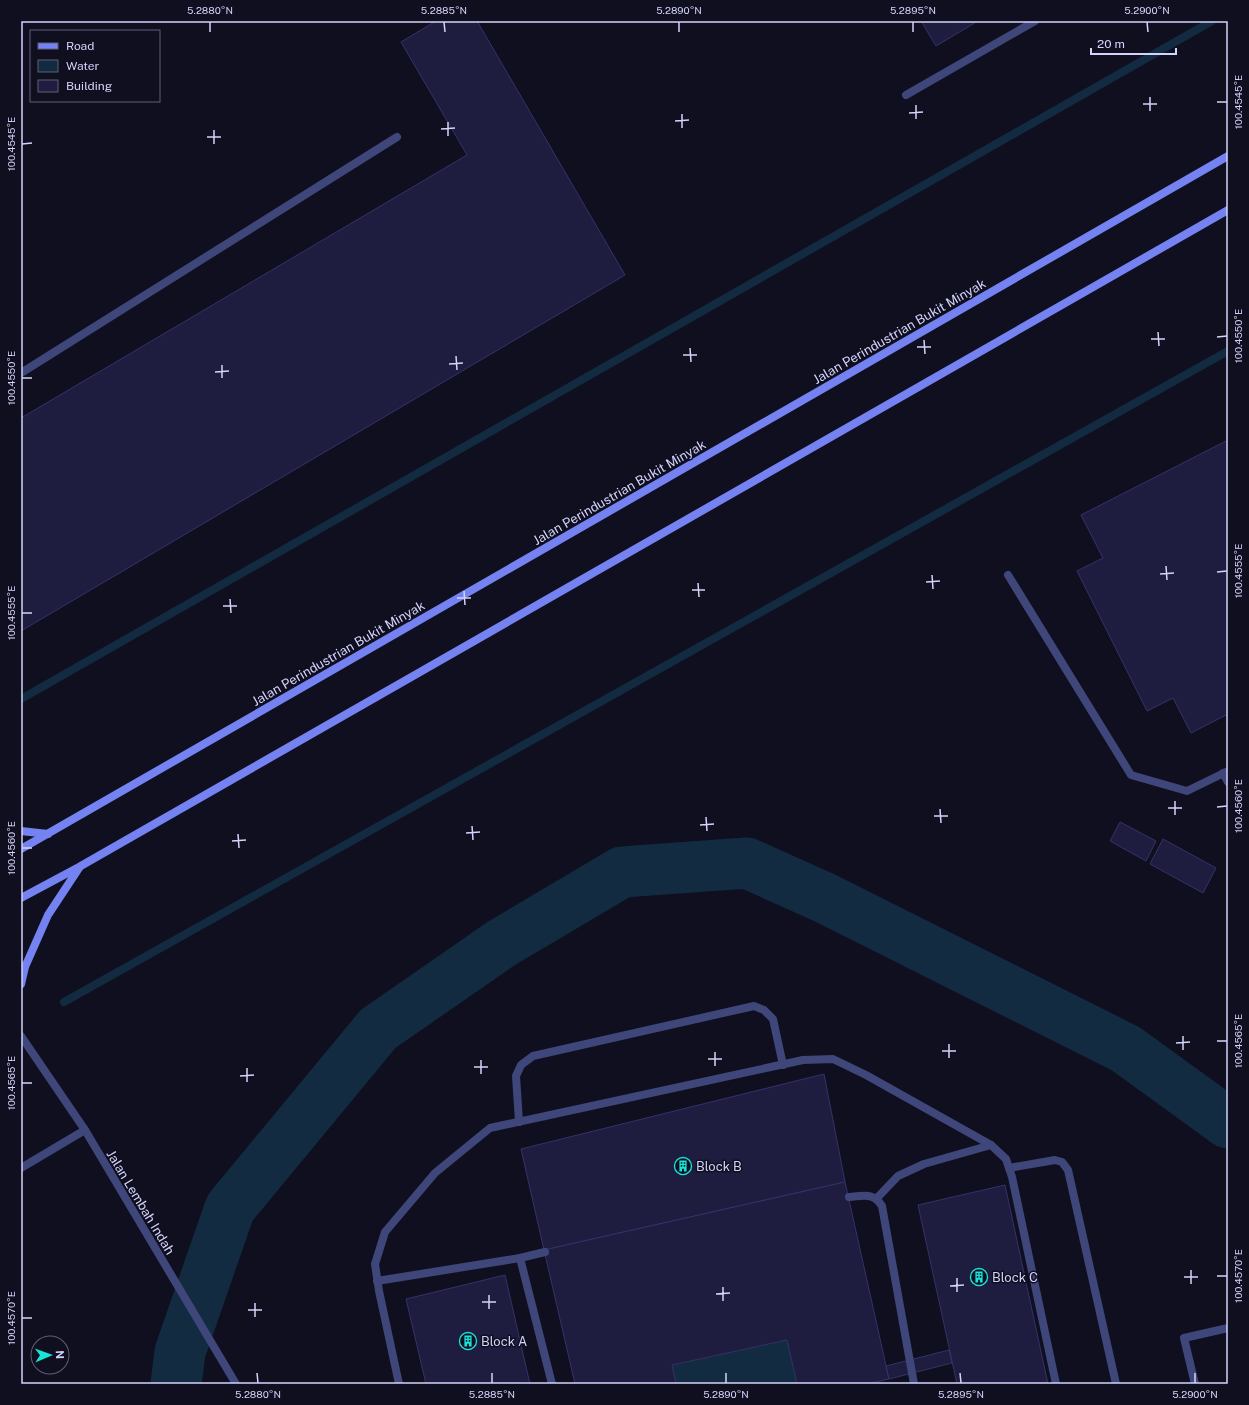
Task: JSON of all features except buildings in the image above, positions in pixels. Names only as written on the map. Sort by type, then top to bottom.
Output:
[{"type":"main road","name":"Jalan Perindustrian Bukit Minyak","points":[[21,849],[1228,156]]},
{"type":"main road","points":[[21,898],[79,867],[1228,210]]},
{"type":"main road","points":[[21,831],[48,834]]},
{"type":"main road","points":[[21,984],[25,967],[48,915],[79,867]]},
{"type":"street","points":[[906,95],[1035,21]]},
{"type":"street","points":[[21,373],[397,137]]},
{"type":"street","points":[[1008,575],[1131,775],[1187,791],[1226,772],[1228,782]]},
{"type":"street","points":[[519,1122],[516,1076],[521,1065],[533,1056],[754,1006],[764,1010],[773,1019],[783,1065]]},
{"type":"street","name":"Jalan Lembah Indah","points":[[21,1036],[85,1130],[236,1384]]},
{"type":"street","points":[[399,1384],[377,1281],[375,1264],[385,1232],[435,1173],[490,1128],[803,1060],[833,1059],[866,1075],[991,1145],[1006,1159],[1012,1177],[1056,1384]]},
{"type":"street","points":[[21,1168],[85,1130]]},
{"type":"street","points":[[877,1198],[898,1176],[924,1164],[991,1145]]},
{"type":"street","points":[[1009,1168],[1055,1160],[1062,1162],[1068,1170],[1116,1384]]},
{"type":"street","points":[[849,1197],[870,1196],[877,1198],[882,1206],[914,1384]]},
{"type":"street","points":[[377,1281],[520,1258],[545,1252]]},
{"type":"street","points":[[520,1258],[552,1384]]},
{"type":"street","points":[[1195,1384],[1184,1338],[1228,1328]]},
{"type":"water","points":[[787,1340],[797,1384],[676,1384],[672,1365]]},
{"type":"waterway","points":[[21,699],[1212,21]]},
{"type":"waterway","points":[[64,1002],[1228,351]]},
{"type":"waterway","points":[[176,1384],[180,1352],[230,1208],[378,1029],[502,943],[622,872],[747,863],[825,898],[1126,1049],[1228,1123]]},
{"type":"place","name":"Block B","points":[[683,1166]]},
{"type":"place","name":"Block C","points":[[979,1277]]},
{"type":"place","name":"Block A","points":[[468,1341]]}]
